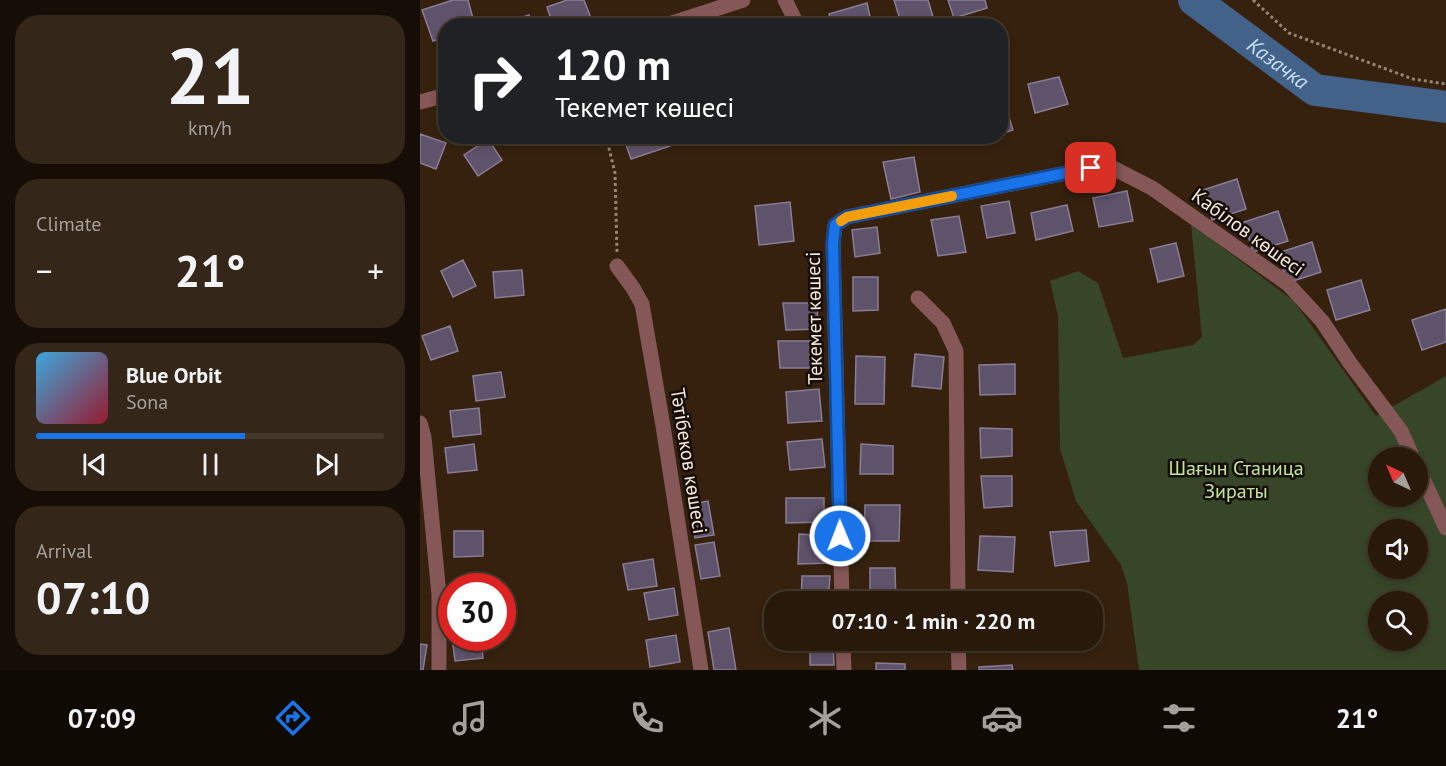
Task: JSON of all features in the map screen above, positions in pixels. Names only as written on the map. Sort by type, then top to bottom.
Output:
[{"type":"street","points":[[688,18],[743,0]]},
{"type":"street","points":[[785,0],[794,18]]},
{"type":"street","points":[[420,102],[438,97]]},
{"type":"street","name":"Кабілов көшесі","points":[[1091,168],[1113,168],[1152,188],[1288,284],[1322,321],[1401,431],[1408,447]]},
{"type":"street","name":"Текемет көшесі","points":[[842,591],[833,244],[835,225],[847,217],[1091,168]]},
{"type":"street","name":"Тәтібеков көшесі","points":[[617,266],[642,304],[701,670]]},
{"type":"street","points":[[918,298],[943,323],[956,351],[958,591]]},
{"type":"street","points":[[420,423],[424,437],[439,595],[439,670]]},
{"type":"street","points":[[1428,489],[1446,528]]},
{"type":"street","points":[[843,651],[844,670]]},
{"type":"street","points":[[958,651],[959,670]]},
{"type":"path","points":[[1253,0],[1289,33],[1413,80],[1446,84]]},
{"type":"path","points":[[608,144],[615,173],[617,266]]},
{"type":"green space","name":"Шағын Станица Зираты","points":[[1191,224],[1294,301],[1376,416],[1446,376],[1446,670],[1139,670],[1127,583],[1121,565],[1076,501],[1060,449],[1058,316],[1050,281],[1078,271],[1098,283],[1123,358],[1193,345],[1202,337]]},
{"type":"building","points":[[453,0],[468,0],[473,18],[438,18],[438,39],[433,41],[422,10]]},
{"type":"building","points":[[567,0],[584,0],[591,18],[550,18],[547,7]]},
{"type":"building","points":[[894,0],[928,0],[933,18],[900,18]]},
{"type":"building","points":[[948,0],[985,0],[987,8],[954,18]]},
{"type":"building","points":[[867,3],[870,18],[830,18],[829,14]]},
{"type":"building","points":[[1059,77],[1068,104],[1035,113],[1028,84]]},
{"type":"building","points":[[1008,114],[1013,130],[1008,132]]},
{"type":"building","points":[[420,134],[438,140],[438,144],[446,144],[436,169],[420,163]]},
{"type":"building","points":[[480,144],[491,144],[502,160],[478,176],[464,155]]},
{"type":"building","points":[[626,144],[669,144],[670,146],[631,159]]},
{"type":"building","points":[[914,157],[920,192],[891,199],[883,162]]},
{"type":"building","points":[[1237,179],[1246,209],[1212,220],[1203,190]]},
{"type":"building","points":[[1127,191],[1133,221],[1099,227],[1093,198]]},
{"type":"building","points":[[1009,201],[1015,233],[987,238],[981,206]]},
{"type":"building","points":[[790,202],[794,241],[759,245],[755,206]]},
{"type":"building","points":[[1067,205],[1073,231],[1036,240],[1031,213]]},
{"type":"building","points":[[1278,211],[1288,241],[1253,252],[1244,222]]},
{"type":"building","points":[[959,216],[966,252],[938,256],[931,220]]},
{"type":"building","points":[[877,227],[880,253],[855,257],[852,230]]},
{"type":"building","points":[[1312,242],[1321,272],[1287,283],[1278,253]]},
{"type":"building","points":[[1176,243],[1184,276],[1158,282],[1150,249]]},
{"type":"building","points":[[463,260],[476,286],[453,297],[441,271]]},
{"type":"building","points":[[522,270],[524,295],[495,298],[493,272]]},
{"type":"building","points":[[853,277],[878,277],[878,310],[853,311]]},
{"type":"building","points":[[1361,280],[1370,310],[1336,320],[1327,290]]},
{"type":"building","points":[[783,303],[817,303],[818,329],[786,330]]},
{"type":"building","points":[[1446,309],[1446,342],[1422,350],[1412,320]]},
{"type":"building","points":[[450,326],[458,351],[431,360],[422,336]]},
{"type":"building","points":[[778,341],[812,341],[812,368],[780,368]]},
{"type":"building","points":[[915,354],[944,357],[941,389],[912,386]]},
{"type":"building","points":[[856,356],[885,357],[884,404],[855,404]]},
{"type":"building","points":[[1015,364],[1015,394],[980,395],[979,365]]},
{"type":"building","points":[[501,372],[505,397],[476,401],[473,376]]},
{"type":"building","points":[[819,389],[822,421],[788,423],[786,392]]},
{"type":"building","points":[[479,408],[481,434],[453,437],[450,411]]},
{"type":"building","points":[[980,428],[1012,429],[1012,456],[981,458]]},
{"type":"building","points":[[822,439],[825,467],[790,470],[787,442]]},
{"type":"building","points":[[474,444],[477,470],[448,473],[445,448]]},
{"type":"building","points":[[861,444],[893,446],[893,474],[860,474]]},
{"type":"building","points":[[981,476],[1012,476],[1012,506],[984,508]]},
{"type":"building","points":[[786,498],[824,498],[824,522],[786,523]]},
{"type":"building","points":[[708,501],[714,535],[695,538],[690,504]]},
{"type":"building","points":[[865,505],[900,505],[899,541],[864,541]]},
{"type":"building","points":[[1086,530],[1089,561],[1055,566],[1050,532]]},
{"type":"building","points":[[454,531],[483,531],[483,556],[454,557]]},
{"type":"building","points":[[799,534],[830,536],[830,563],[798,564]]},
{"type":"building","points":[[980,536],[1015,537],[1013,572],[978,570]]},
{"type":"building","points":[[714,542],[720,576],[701,579],[695,545]]},
{"type":"building","points":[[653,559],[657,586],[628,590],[623,564]]},
{"type":"building","points":[[870,568],[895,568],[896,591],[870,591]]},
{"type":"building","points":[[802,576],[830,576],[829,591],[801,591]]},
{"type":"building","points":[[674,588],[678,615],[649,620],[644,593]]},
{"type":"building","points":[[729,628],[736,670],[714,670],[708,632]]},
{"type":"building","points":[[676,635],[680,662],[650,667],[646,640]]},
{"type":"building","points":[[420,644],[427,645],[423,670],[420,670]]},
{"type":"building","points":[[454,651],[482,651],[483,658],[455,661]]},
{"type":"building","points":[[810,651],[833,651],[834,665],[810,665]]},
{"type":"building","points":[[876,663],[905,664],[905,670],[876,670]]},
{"type":"building","points":[[1012,665],[1013,670],[979,670],[979,667]]},
{"type":"waterway","name":"Казачка","points":[[1194,0],[1315,90],[1446,107]]},
{"type":"slow traffic","points":[[841,221],[847,217],[952,196]]},
{"type":"route","points":[[840,536],[833,244],[835,225],[847,217],[1091,168]]}]
